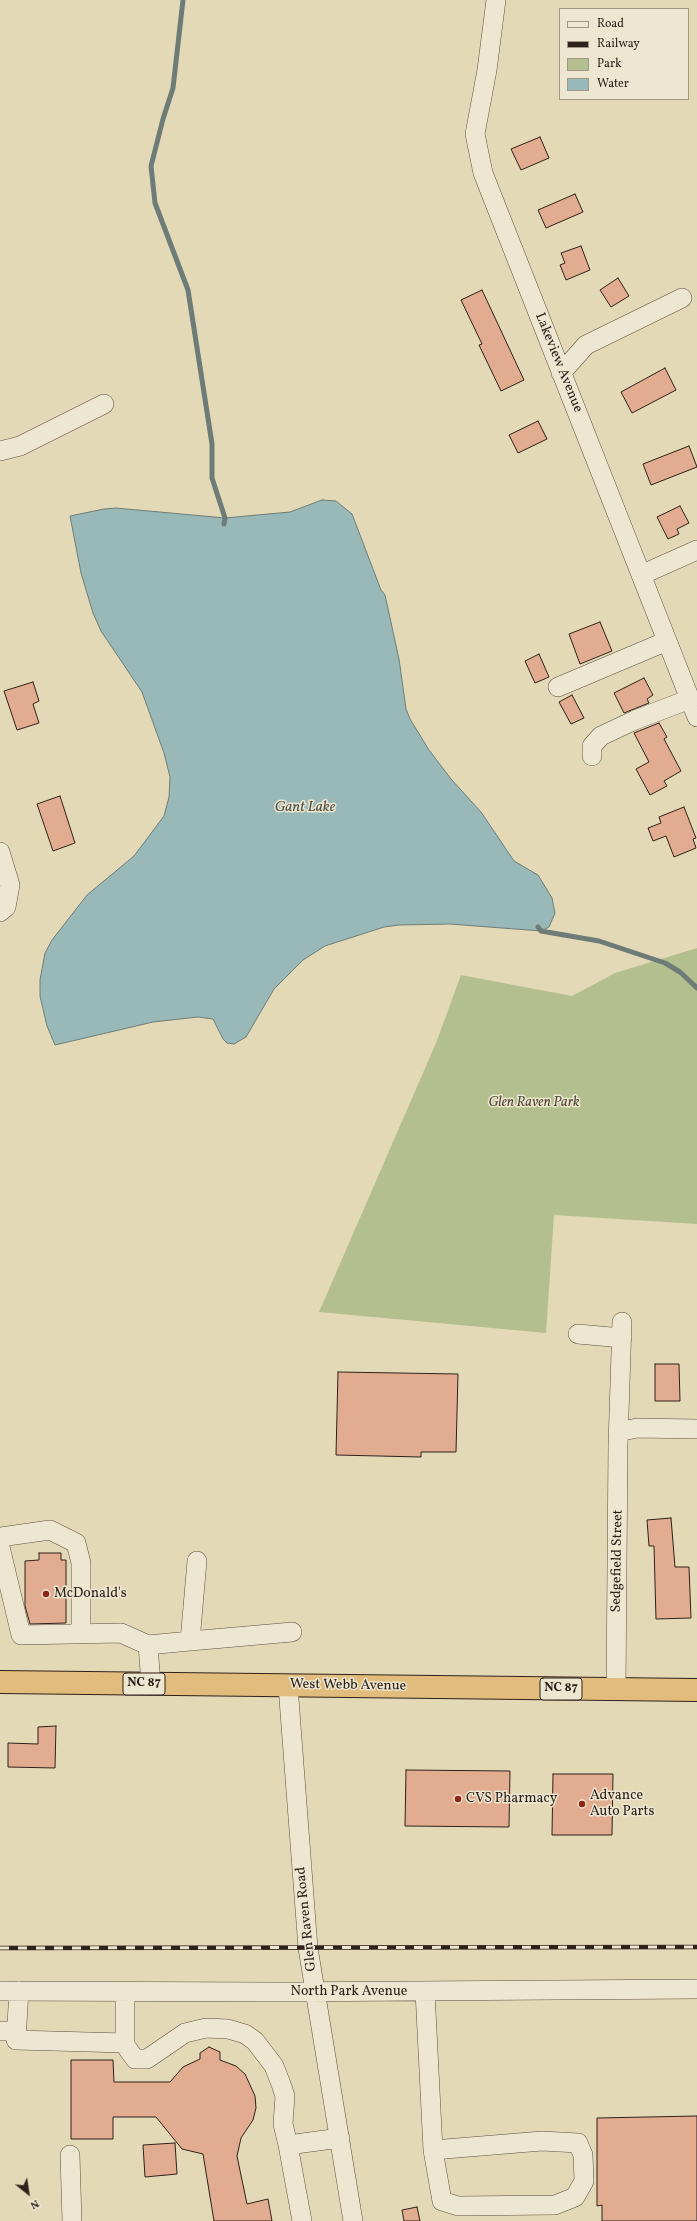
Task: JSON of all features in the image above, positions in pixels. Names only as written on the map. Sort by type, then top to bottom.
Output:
[{"type":"highway","name":"West Webb Avenue","points":[[0,1682],[697,1690]]},
{"type":"street","name":"Lakeview Avenue","points":[[496,0],[487,70],[475,134],[483,173],[697,717]]},
{"type":"street","points":[[561,373],[586,345],[682,298]]},
{"type":"street","points":[[0,452],[20,446],[104,404]]},
{"type":"street","points":[[641,575],[697,550]]},
{"type":"street","points":[[558,687],[667,641]]},
{"type":"street","points":[[592,756],[592,746],[601,736],[635,720],[690,698]]},
{"type":"street","points":[[0,852],[10,885],[3,909]]},
{"type":"street","name":"Sedgefield Street","points":[[578,1334],[622,1330],[618,1432],[616,1690]]},
{"type":"street","points":[[618,1432],[637,1428],[697,1430]]},
{"type":"street","points":[[0,1537],[50,1530],[76,1543],[81,1563],[80,1633]]},
{"type":"street","points":[[0,1547],[21,1635],[121,1633],[148,1645],[292,1632]]},
{"type":"street","points":[[190,1641],[197,1561]]},
{"type":"street","points":[[148,1645],[151,1684]]},
{"type":"street","name":"Glen Raven Road","points":[[288,1686],[308,1948],[353,2221]]},
{"type":"street","name":"North Park Avenue","points":[[0,1991],[697,1990]]},
{"type":"street","points":[[19,1991],[8,2031],[16,2040],[125,2043]]},
{"type":"street","points":[[425,1991],[433,2150],[442,2201],[458,2206],[555,2205],[575,2198],[584,2181],[583,2156],[578,2143],[542,2141],[433,2150]]},
{"type":"street","points":[[125,1992],[125,2043],[135,2059],[140,2060],[154,2054],[185,2033],[206,2028],[228,2029],[244,2034],[255,2041],[274,2066],[285,2096],[283,2124],[302,2221]]},
{"type":"street","points":[[288,2145],[340,2138]]},
{"type":"street","points":[[70,2155],[72,2221]]},
{"type":"green space","name":"Glen Raven Park","points":[[697,948],[697,1224],[554,1215],[546,1333],[319,1312],[436,1043],[461,975],[572,996],[615,973]]},
{"type":"water","name":"Gant Lake","points":[[322,500],[336,501],[352,514],[381,590],[385,595],[399,659],[406,709],[410,719],[429,750],[451,779],[481,812],[514,861],[538,875],[552,898],[555,913],[549,927],[541,931],[450,924],[399,925],[384,927],[325,946],[303,960],[274,989],[246,1037],[234,1044],[227,1043],[223,1039],[213,1019],[198,1017],[153,1022],[55,1045],[47,1026],[40,996],[40,980],[45,953],[52,940],[87,895],[134,856],[164,816],[169,797],[170,777],[164,753],[142,692],[101,631],[93,613],[81,573],[70,516],[116,508],[225,518],[290,512]]},
{"type":"building","points":[[540,137],[549,158],[521,170],[511,149]]},
{"type":"building","points":[[575,194],[583,212],[546,228],[538,210]]},
{"type":"building","points":[[581,246],[590,270],[566,280],[560,265],[565,263],[561,253]]},
{"type":"building","points":[[618,278],[629,296],[611,307],[600,290]]},
{"type":"building","points":[[482,290],[524,380],[501,391],[479,345],[482,344],[461,300]]},
{"type":"building","points":[[665,368],[676,390],[632,413],[621,392]]},
{"type":"building","points":[[538,421],[547,439],[518,453],[509,435]]},
{"type":"building","points":[[689,446],[697,467],[651,485],[643,464]]},
{"type":"building","points":[[680,506],[689,523],[677,529],[679,534],[668,539],[657,517]]},
{"type":"building","points":[[600,622],[612,651],[580,664],[569,634]]},
{"type":"building","points":[[539,654],[549,677],[535,683],[525,661]]},
{"type":"building","points":[[644,678],[653,695],[647,699],[649,703],[624,713],[614,693]]},
{"type":"building","points":[[33,682],[39,701],[33,704],[39,723],[17,730],[4,691]]},
{"type":"building","points":[[572,695],[584,718],[571,724],[559,702]]},
{"type":"building","points":[[659,723],[667,737],[664,739],[681,771],[664,781],[667,786],[650,795],[636,769],[649,762],[634,733]]},
{"type":"building","points":[[60,796],[75,843],[53,851],[37,804]]},
{"type":"building","points":[[684,807],[696,838],[693,839],[696,848],[674,857],[666,836],[653,841],[648,828],[661,823],[659,817]]},
{"type":"building","points":[[655,1364],[679,1364],[680,1401],[655,1401]]},
{"type":"building","points":[[338,1372],[458,1374],[456,1452],[421,1452],[421,1457],[336,1455]]},
{"type":"building","points":[[671,1518],[675,1567],[689,1567],[691,1618],[656,1619],[654,1546],[649,1546],[647,1520]]},
{"type":"building","name":"McDonald's","points":[[39,1553],[61,1553],[61,1560],[66,1560],[66,1623],[30,1624],[25,1606],[25,1561],[39,1560]]},
{"type":"building","points":[[56,1726],[55,1768],[8,1767],[8,1743],[38,1744],[38,1727]]},
{"type":"building","name":"CVS Pharmacy","points":[[406,1770],[510,1771],[509,1827],[405,1826]]},
{"type":"building","name":"Advance Auto Parts","points":[[553,1774],[613,1774],[612,1835],[552,1835]]},
{"type":"building","points":[[209,2047],[220,2052],[220,2060],[236,2066],[245,2074],[255,2096],[256,2108],[253,2120],[241,2138],[237,2156],[247,2204],[268,2199],[272,2221],[214,2221],[203,2154],[182,2149],[156,2117],[113,2117],[113,2139],[71,2139],[71,2060],[113,2060],[114,2082],[170,2082],[183,2067],[200,2059],[200,2053]]},
{"type":"building","points":[[697,2116],[697,2221],[602,2221],[602,2205],[597,2206],[597,2118]]},
{"type":"building","points":[[175,2143],[177,2174],[145,2177],[143,2145]]},
{"type":"building","points":[[417,2207],[420,2221],[404,2221],[402,2210]]},
{"type":"waterway","points":[[183,0],[173,88],[163,119],[151,166],[155,203],[188,290],[212,444],[212,478],[225,518],[224,524]]},
{"type":"waterway","points":[[538,927],[541,931],[599,941],[665,963],[680,972],[697,988]]},
{"type":"railway","points":[[0,1948],[697,1947]]},
{"type":"place","name":"McDonald's","points":[[46,1594]]},
{"type":"place","name":"CVS Pharmacy","points":[[458,1799]]},
{"type":"place","name":"Advance Auto Parts","points":[[582,1804]]}]
